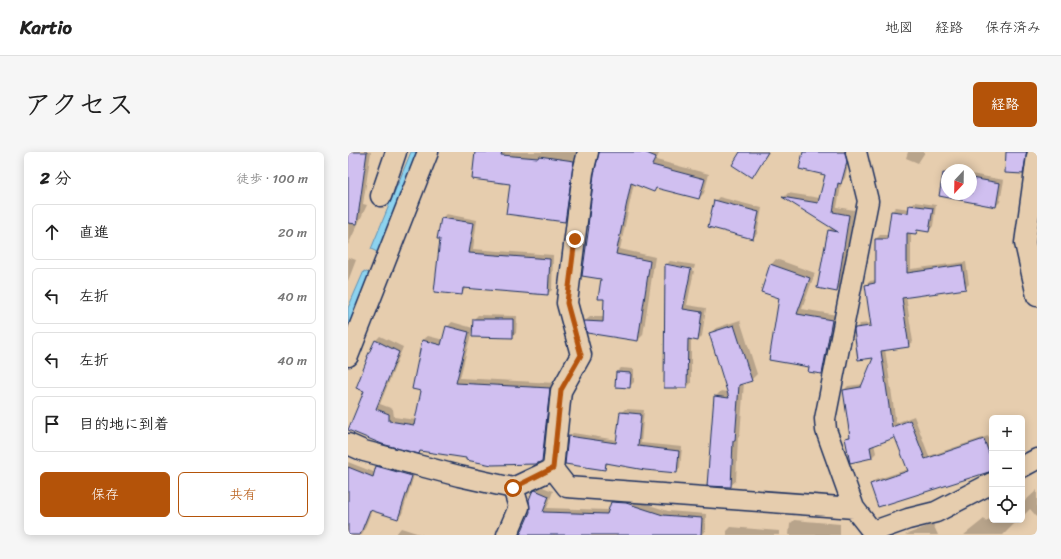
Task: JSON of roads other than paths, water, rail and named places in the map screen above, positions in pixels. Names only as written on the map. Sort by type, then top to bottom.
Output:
[{"type":"street","points":[[381,196],[396,152]]},
{"type":"street","points":[[348,356],[428,152]]},
{"type":"street","points":[[588,152],[583,172],[567,303],[581,355],[561,390],[553,468],[567,487],[854,508]]},
{"type":"street","points":[[856,152],[868,201],[825,419],[826,430],[854,508],[874,533],[908,519],[936,512],[989,485]]},
{"type":"street","points":[[1037,156],[1025,243],[1037,296]]},
{"type":"street","points":[[348,444],[364,451],[459,476],[513,488],[553,468]]},
{"type":"street","points":[[1025,466],[1037,460]]},
{"type":"street","points":[[507,535],[519,507],[513,488]]},
{"type":"water","points":[[411,152],[420,152],[379,253],[371,249]]},
{"type":"water","points":[[364,271],[373,275],[348,332],[348,308]]}]
